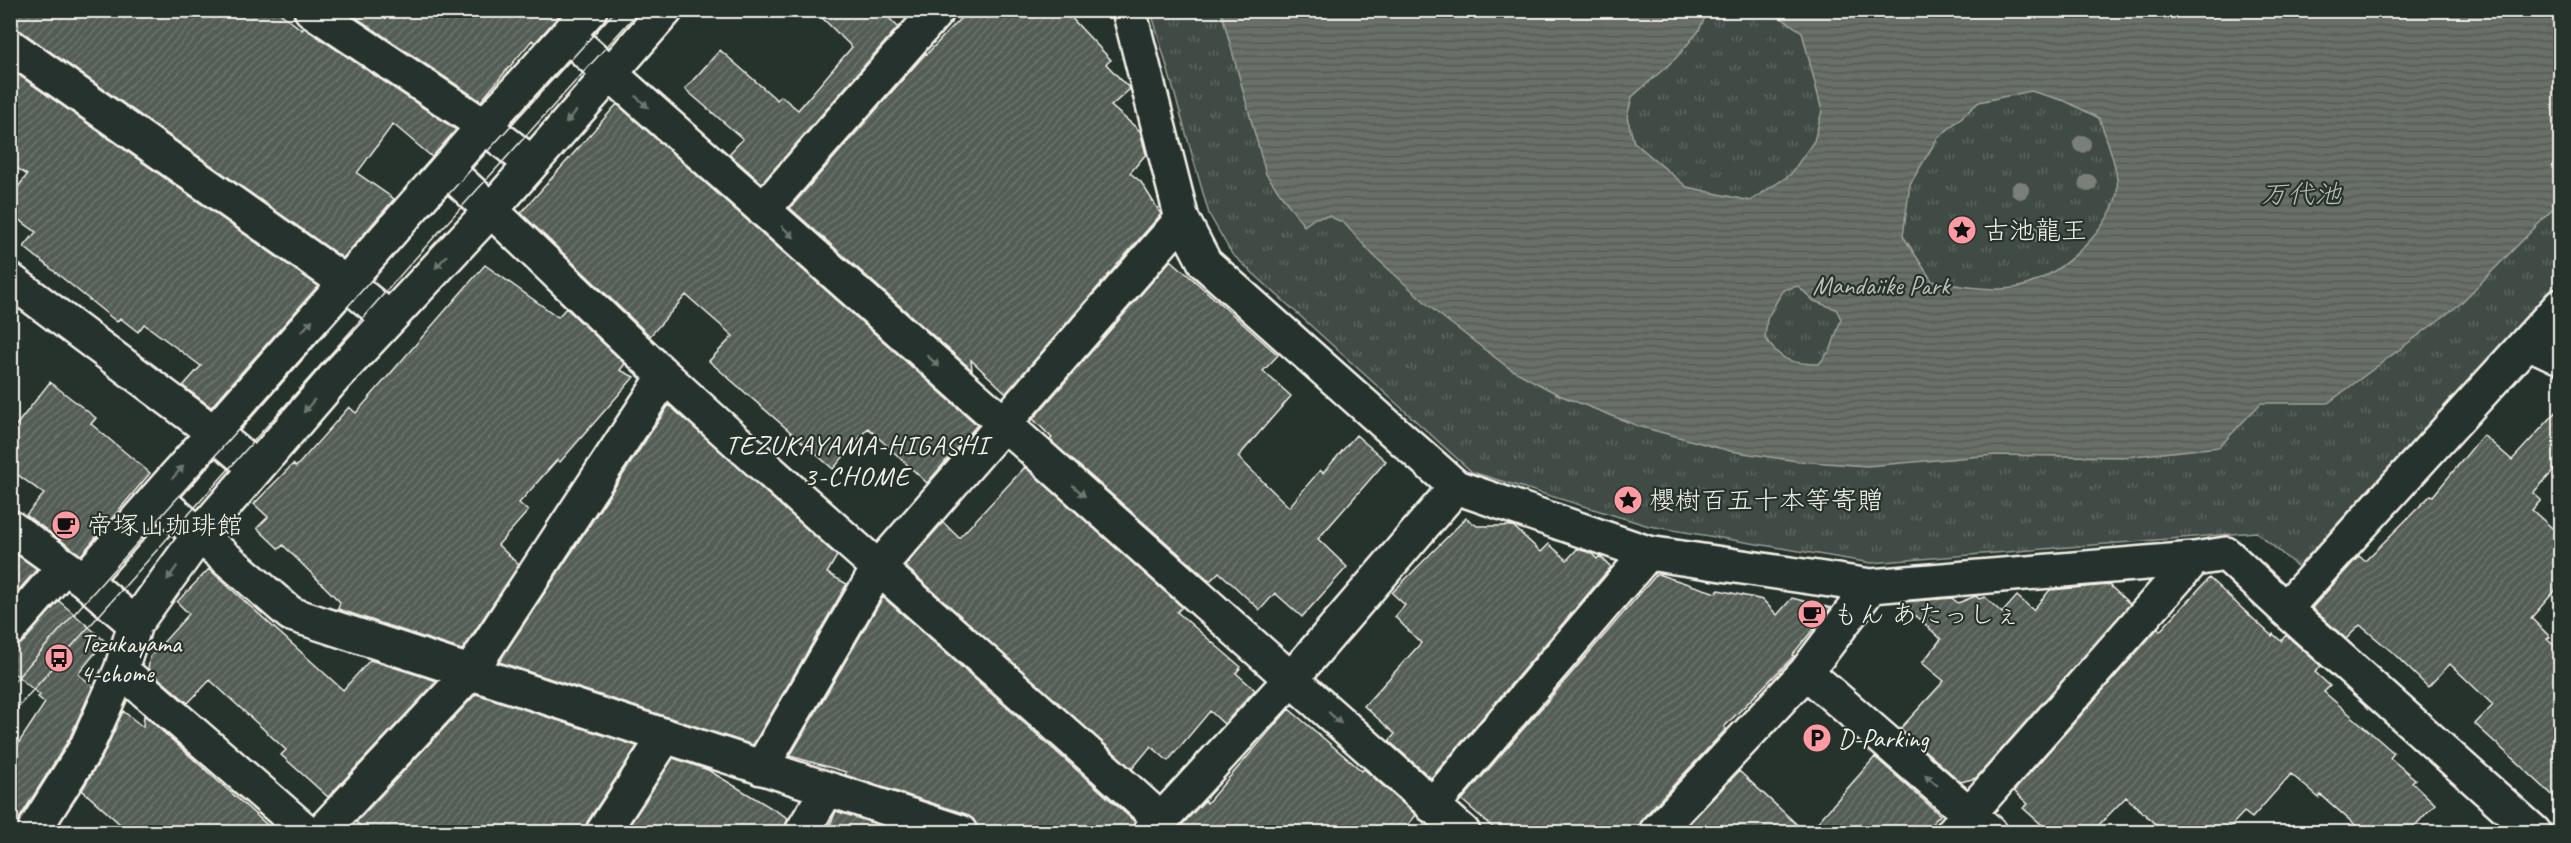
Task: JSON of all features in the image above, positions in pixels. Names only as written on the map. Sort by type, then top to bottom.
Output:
[{"type":"street","points":[[310,10],[484,126],[531,163]]},
{"type":"street","points":[[10,629],[156,498],[484,126],[590,10]]},
{"type":"street","points":[[763,210],[938,10]]},
{"type":"street","points":[[1129,10],[1182,219],[1205,263],[1456,487],[1648,553],[1871,586],[2194,559],[2226,554],[2534,832]]},
{"type":"street","points":[[33,832],[86,748],[121,670],[135,624],[200,534],[335,377],[492,209],[665,11]]},
{"type":"street","points":[[567,35],[1463,832]]},
{"type":"street","points":[[10,46],[346,283],[390,318]]},
{"type":"street","points":[[446,169],[492,209],[665,376],[1052,720],[1155,826],[1291,679],[1456,487]]},
{"type":"street","points":[[761,768],[879,567],[1182,219]]},
{"type":"street","points":[[10,280],[213,432],[256,468]]},
{"type":"street","points":[[2285,609],[2560,306]]},
{"type":"street","points":[[2528,342],[2560,357]]},
{"type":"street","points":[[321,832],[469,674],[665,376]]},
{"type":"street","points":[[156,498],[291,614],[469,674],[960,832]]},
{"type":"street","points":[[10,527],[74,573],[135,624]]},
{"type":"street","points":[[1432,806],[1648,553]]},
{"type":"street","points":[[1806,672],[1971,826],[2194,559]]},
{"type":"street","points":[[1656,832],[1806,672],[1871,586]]},
{"type":"street","points":[[121,670],[307,832]]},
{"type":"street","points":[[603,832],[665,737]]},
{"type":"street","points":[[802,832],[827,790]]},
{"type":"green space","name":"万代池","points":[[1151,11],[2560,11],[2560,279],[2298,567],[2256,532],[1871,563],[1649,526],[1472,472],[1232,254],[1209,214]]},
{"type":"water","name":"万代池","points":[[1221,11],[1708,11],[1698,32],[1675,59],[1632,97],[1627,117],[1634,142],[1687,187],[1750,201],[1790,175],[1814,141],[1822,111],[1802,32],[1778,16],[1764,11],[2560,11],[2560,202],[2460,304],[2328,403],[2261,403],[2219,447],[2124,457],[1995,455],[1867,466],[1797,461],[1730,451],[1638,426],[1559,395],[1509,368],[1436,312],[1373,255],[1344,223],[1329,216],[1315,218],[1304,226],[1266,174]],"holes":[[[2031,91],[2065,101],[2099,118],[2112,155],[2116,175],[2117,193],[2112,208],[2104,223],[2077,253],[2062,266],[2029,284],[2014,288],[1994,289],[1932,281],[1903,236],[1910,184],[1937,139],[1979,102]],[[1798,286],[1814,301],[1836,309],[1841,319],[1831,349],[1819,364],[1788,360],[1776,352],[1765,338],[1767,319],[1783,290]]]},
{"type":"building","points":[[10,10],[276,10],[302,30],[304,28],[456,130],[432,157],[393,124],[357,173],[394,199],[343,258],[21,31],[10,27]]},
{"type":"building","points":[[345,10],[564,10],[535,43],[532,40],[481,101]]},
{"type":"building","points":[[814,10],[881,10],[898,27],[762,183],[729,154],[743,139],[685,89],[720,50],[777,100],[781,96],[798,110],[852,47]]},
{"type":"building","points":[[968,10],[1064,10],[1111,60],[1106,64],[1130,89],[1111,106],[1140,131],[1146,154],[1130,173],[1141,182],[1161,214],[1006,393],[971,360],[972,370],[790,208],[926,53]]},
{"type":"building","points":[[10,69],[318,286],[211,407],[183,386],[201,366],[144,324],[138,332],[120,318],[117,322],[24,247],[36,232],[10,213],[10,198],[27,175],[10,163]]},
{"type":"building","points":[[617,104],[977,425],[927,483],[868,428],[833,469],[709,361],[733,336],[686,295],[650,336],[521,213]]},
{"type":"building","points":[[1171,260],[1278,355],[1263,371],[1291,396],[1238,457],[1289,507],[1320,470],[1323,473],[1356,435],[1386,461],[1318,539],[1347,567],[1302,617],[1275,593],[1260,610],[1219,572],[1210,581],[1050,440],[1052,438],[1033,419]]},
{"type":"building","points":[[485,265],[558,317],[566,308],[625,364],[620,370],[634,377],[560,462],[557,460],[519,503],[528,511],[498,545],[519,565],[462,650],[338,609],[340,602],[283,545],[279,549],[257,528],[268,517],[254,504],[293,464],[296,467],[349,407],[356,413]]},
{"type":"building","points":[[50,382],[96,418],[91,424],[150,473],[81,555],[26,515],[44,494],[10,469],[10,433]]},
{"type":"building","points":[[669,405],[837,556],[827,573],[847,584],[753,745],[499,662]]},
{"type":"building","points":[[2560,408],[2560,464],[2533,493],[2541,500],[2532,510],[2560,535],[2560,585],[2531,618],[2550,637],[2547,639],[2560,651],[2560,802],[2475,724],[2493,705],[2450,664],[2428,687],[2360,625],[2346,639],[2312,608],[2359,556],[2365,561],[2431,495],[2433,496],[2483,435],[2512,460]]},
{"type":"building","points":[[1025,467],[1182,607],[1177,612],[1241,667],[1236,673],[1255,690],[1224,724],[1210,711],[1168,761],[1151,746],[1132,769],[905,566],[943,522],[959,538]]},
{"type":"building","points":[[1466,518],[1477,526],[1513,526],[1541,552],[1549,544],[1567,560],[1577,549],[1591,553],[1597,559],[1600,556],[1611,567],[1431,778],[1389,741],[1395,734],[1364,706],[1421,643],[1395,617],[1405,605],[1392,593]]},
{"type":"building","points":[[10,550],[37,569],[10,600]]},
{"type":"building","points":[[209,569],[343,690],[370,660],[437,681],[328,797],[281,755],[286,750],[210,680],[188,703],[148,669],[150,657],[189,614],[177,602]]},
{"type":"building","points":[[1657,574],[1716,593],[1719,590],[1763,600],[1777,615],[1792,598],[1831,608],[1792,655],[1794,656],[1724,727],[1726,729],[1642,819],[1638,832],[1498,832],[1462,800]]},
{"type":"building","points":[[2209,578],[2272,636],[2273,634],[2281,641],[2286,635],[2321,666],[2315,672],[2330,686],[2324,692],[2394,753],[2390,758],[2415,779],[2412,782],[2435,804],[2409,832],[2363,832],[2321,795],[2319,798],[2291,774],[2252,818],[2244,812],[2225,832],[2164,832],[2126,797],[2092,832],[2050,832],[2023,808],[2028,804],[2014,791],[2158,628],[2160,631]]},
{"type":"building","points":[[2109,585],[2130,604],[1976,778],[1961,782],[1900,729],[1944,681],[1922,663],[1941,639],[1900,602],[1952,598],[1958,603],[1976,596],[1979,599],[1985,597],[2002,613],[2017,596],[2033,610],[2050,590]]},
{"type":"building","points":[[883,597],[1135,822],[1132,832],[978,832],[974,820],[966,814],[845,775],[846,772],[790,756]]},
{"type":"building","points":[[59,601],[105,641],[78,674],[93,686],[69,739],[17,822],[14,832],[10,832],[10,756],[45,703],[38,697],[40,695],[10,670],[10,647],[24,641]]},
{"type":"building","points":[[476,694],[637,746],[587,822],[585,832],[367,832],[356,822]]},
{"type":"building","points":[[1289,709],[1362,771],[1364,769],[1416,815],[1402,832],[1175,832],[1205,800],[1207,803]]},
{"type":"building","points":[[123,711],[143,727],[144,715],[275,832],[129,832],[82,790],[103,756]]},
{"type":"building","points":[[1875,757],[1940,815],[1924,832],[1809,832]]},
{"type":"building","points":[[673,758],[708,770],[788,818],[783,832],[625,832]]},
{"type":"building","points":[[1739,771],[1805,832],[1681,832]]},
{"type":"building","points":[[836,811],[901,832],[827,832]]},
{"type":"tram line","points":[[10,686],[415,231],[616,10]]},
{"type":"tram line","points":[[10,716],[428,244],[640,10]]},
{"type":"place","name":"古池龍王","points":[[1962,230]]},
{"type":"place","name":"櫻樹百五十本等寄贈","points":[[1628,500]]},
{"type":"place","name":"帝塚山珈琲館","points":[[66,525]]},
{"type":"place","name":"もん あたっしぇ","points":[[1812,614]]},
{"type":"place","name":"Tezukayama 4-chome","points":[[59,658]]},
{"type":"place","name":"D-Parking","points":[[1817,738]]},
{"type":"district","name":"TEZUKAYAMA-HIGASHI 3-CHOME","points":[[857,460]]},
{"type":"park label","name":"Mandaiike Park","points":[[1881,285]]}]
